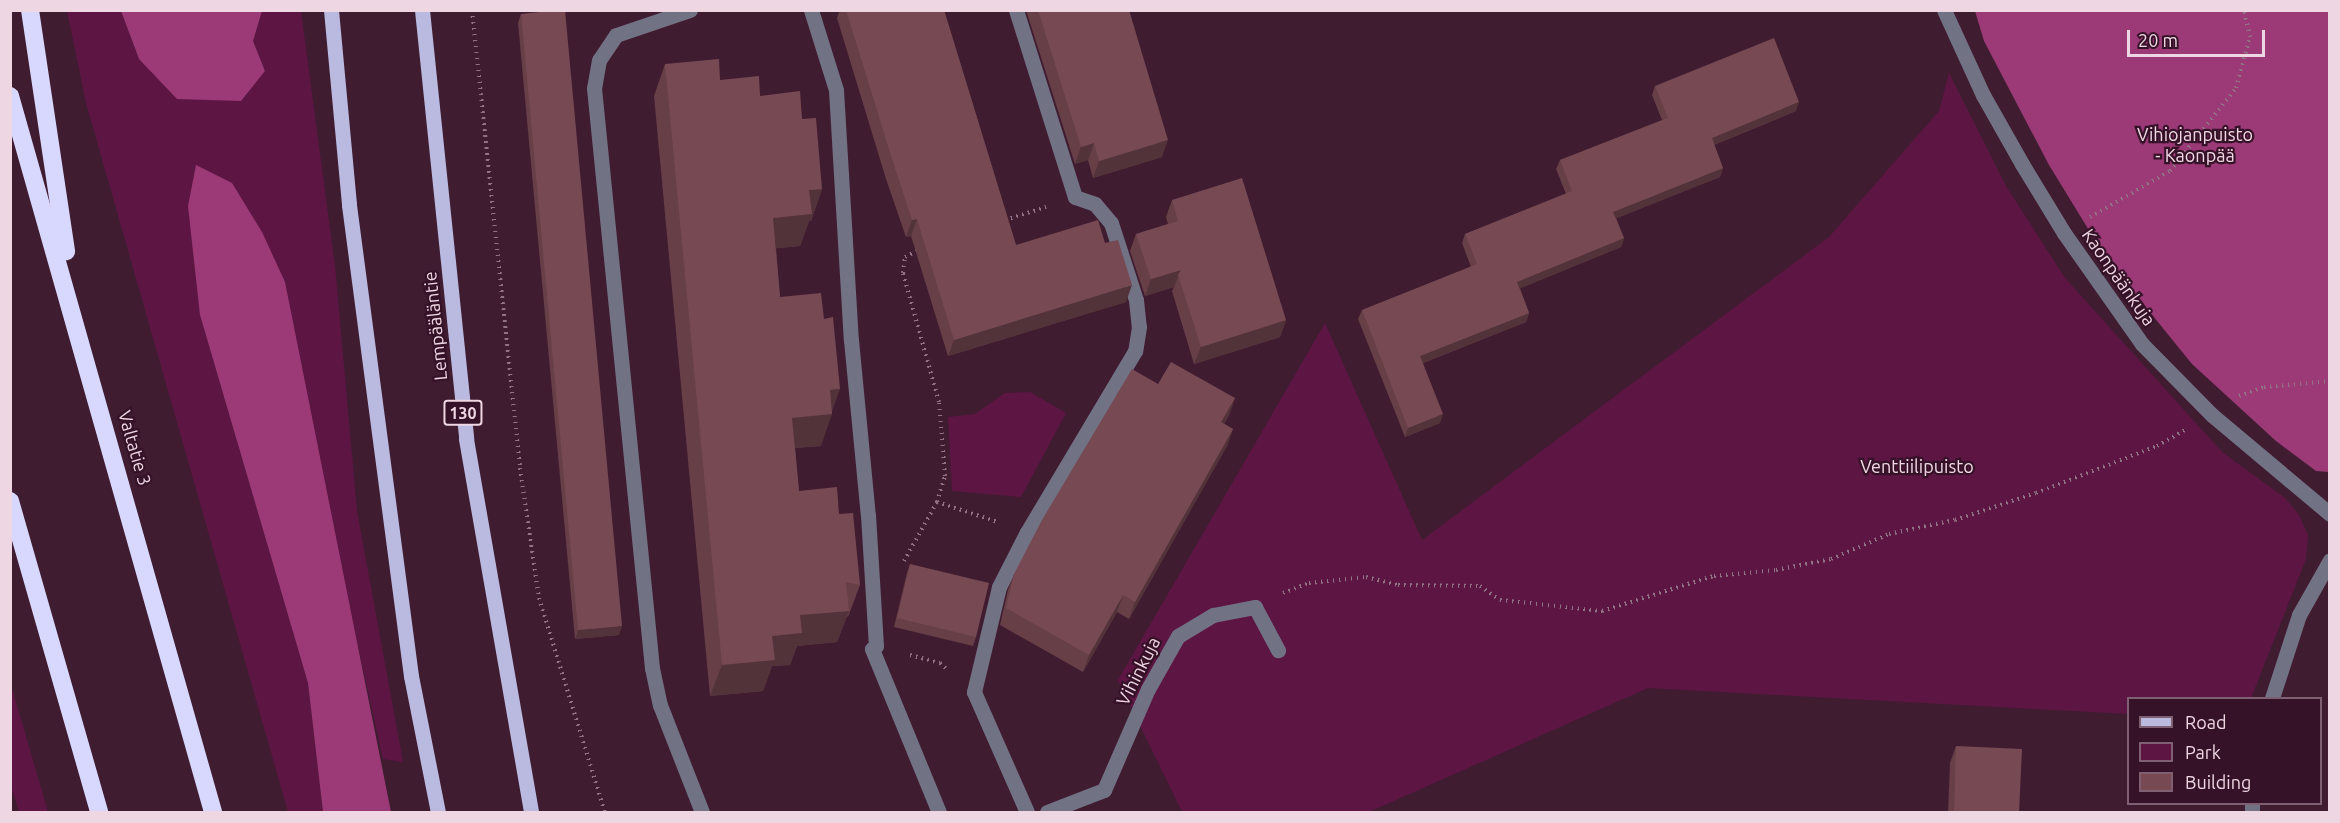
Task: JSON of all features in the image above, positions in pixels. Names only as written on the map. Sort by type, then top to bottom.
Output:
[{"type":"highway","points":[[30,10],[76,318]]},
{"type":"highway","name":"Valtatie 3","points":[[10,96],[76,318],[213,813]]},
{"type":"highway","points":[[10,501],[99,813]]},
{"type":"main road","points":[[331,10],[349,205],[411,676],[438,813]]},
{"type":"main road","name":"Lempääläntie","points":[[422,10],[466,439],[531,813]]},
{"type":"street","points":[[690,10],[616,35],[599,60],[594,88],[652,668],[660,705],[702,813]]},
{"type":"street","points":[[811,10],[836,90],[851,340],[876,646],[872,649],[939,813]]},
{"type":"street","points":[[1016,10],[1076,197],[1095,204],[1112,223],[1136,300],[1139,327],[1135,351],[1027,532],[999,587],[974,692],[1027,813]]},
{"type":"street","name":"Kaonpäänkuja","points":[[1944,10],[1983,94],[2064,233],[2142,344],[2212,415],[2330,514]]},
{"type":"street","points":[[2273,697],[2299,615],[2330,560]]},
{"type":"street","points":[[1255,607],[1278,650]]},
{"type":"street","name":"Vihinkuja","points":[[1047,813],[1104,790],[1148,689],[1178,636],[1213,615],[1255,607]]},
{"type":"path","points":[[472,10],[519,457],[539,598],[605,813]]},
{"type":"path","points":[[2064,233],[2170,171],[2229,98],[2236,88],[2250,37],[2244,10]]},
{"type":"path","points":[[999,223],[1076,197]]},
{"type":"path","points":[[900,568],[937,502],[945,476],[939,402],[903,273],[904,257],[922,248]]},
{"type":"path","points":[[1255,607],[1309,583],[1366,577],[1398,585],[1480,586],[1500,600],[1602,611],[1714,576],[1776,570],[1831,559],[1889,534],[1955,520],[2036,494],[2157,446],[2212,415],[2242,394],[2264,387],[2330,381]]},
{"type":"path","points":[[937,502],[1027,532]]},
{"type":"path","points":[[876,646],[940,663],[974,692]]},
{"type":"green space","points":[[67,11],[121,11],[139,59],[265,71],[253,41],[262,11],[301,11],[335,266],[357,511],[403,762],[383,759],[352,619],[200,315],[308,683],[323,812],[288,812],[86,103]]},
{"type":"green space","points":[[121,11],[262,11],[253,41],[265,71],[241,101],[177,99],[139,59]]},
{"type":"green space","name":"Vihiojanpuisto - Kaonpää","points":[[1975,11],[2329,11],[2329,472],[2316,471],[2276,441],[2192,364],[2106,258],[2049,165],[1984,41]]},
{"type":"green space","name":"Venttiilipuisto","points":[[1949,73],[2006,186],[2065,278],[2222,452],[2285,498],[2299,515],[2308,535],[2306,559],[2251,697],[2127,697],[2127,714],[1648,688],[1369,812],[1182,812],[1118,680],[1325,323],[1422,540],[1829,237],[1939,111]]},
{"type":"green space","points":[[196,165],[232,183],[262,232],[285,282],[391,812],[323,812],[308,683],[200,315],[188,206]]},
{"type":"green space","points":[[1030,392],[1066,413],[1021,497],[952,491],[948,417],[975,414],[1005,393]]},
{"type":"green space","points":[[11,685],[48,812],[19,812],[11,786]]},
{"type":"building","points":[[565,10],[622,626],[578,630],[521,14]]},
{"type":"building","points":[[846,10],[944,10],[1016,245],[1098,220],[1105,243],[1118,240],[1132,285],[954,340],[917,219],[912,220],[893,162]]},
{"type":"building","points":[[1038,10],[1129,10],[1168,140],[1099,161],[1094,143],[1081,147]]},
{"type":"building","points":[[1774,38],[1799,102],[1712,138],[1723,168],[1613,212],[1624,238],[1517,282],[1529,313],[1420,356],[1443,414],[1408,428],[1362,310],[1477,264],[1465,234],[1572,191],[1560,160],[1668,118],[1655,86]]},
{"type":"building","points":[[719,59],[720,80],[759,76],[760,96],[800,91],[802,119],[816,118],[822,189],[809,190],[812,214],[773,218],[780,297],[821,293],[824,319],[833,317],[840,389],[830,390],[832,414],[792,418],[799,491],[837,487],[839,514],[853,513],[860,585],[846,582],[849,611],[800,615],[802,633],[772,636],[775,660],[722,665],[665,64]]},
{"type":"building","points":[[1242,178],[1286,320],[1201,347],[1178,275],[1181,270],[1151,279],[1136,234],[1178,221],[1172,200]]},
{"type":"building","points":[[1171,362],[1235,398],[1221,422],[1233,429],[1135,602],[1123,595],[1089,655],[1006,608],[1014,574],[1042,520],[1132,369],[1158,384]]},
{"type":"building","points":[[910,564],[989,583],[976,637],[897,618]]},
{"type":"building","points":[[1956,746],[2022,749],[2019,813],[1954,813]]}]
